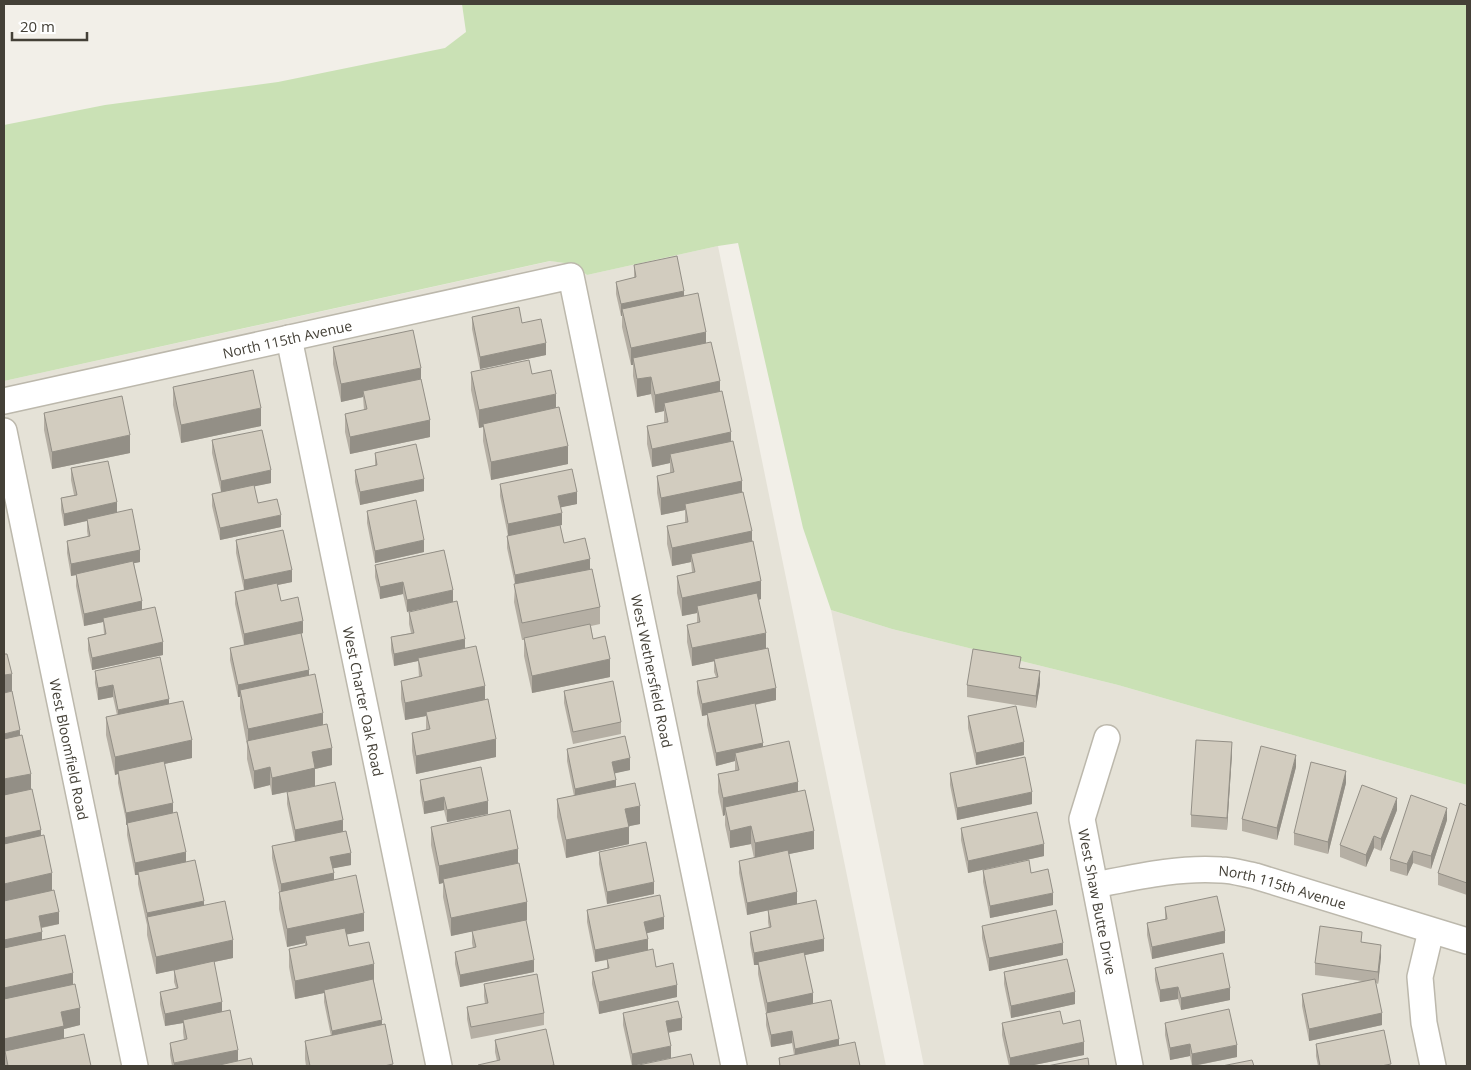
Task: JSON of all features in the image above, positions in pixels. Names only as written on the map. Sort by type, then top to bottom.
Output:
[{"type":"street","name":"North 115th Avenue","points":[[4,401],[571,276]]},
{"type":"street","name":"West Wethersfield Road","points":[[571,276],[734,1066]]},
{"type":"street","name":"West Charter Oak Road","points":[[289,338],[439,1066]]},
{"type":"street","name":"West Bloomfield Road","points":[[4,431],[135,1066]]},
{"type":"street","name":"West Shaw Butte Drive","points":[[1107,738],[1082,819],[1130,1066]]},
{"type":"street","name":"North 115th Avenue","points":[[1095,885],[1191,869],[1222,870],[1255,876],[1467,941]]},
{"type":"street","points":[[1431,931],[1420,977],[1424,1023],[1433,1066]]},
{"type":"shaded area","points":[[718,246],[886,1066],[4,1066],[4,381],[551,261],[572,264],[587,275]]},
{"type":"shaded area","points":[[831,610],[892,629],[1118,685],[1467,785],[1467,1066],[924,1066]]},
{"type":"green space","points":[[462,4],[1467,4],[1467,785],[1118,685],[892,629],[831,610],[803,528],[738,243],[587,275],[572,264],[550,261],[4,381],[4,125],[105,105],[278,82],[445,48],[466,32]]},
{"type":"building","points":[[677,256],[684,291],[621,304],[616,282],[636,277],[634,265]]},
{"type":"building","points":[[698,293],[706,332],[631,348],[622,309]]},
{"type":"building","points":[[519,307],[522,323],[541,319],[546,343],[480,357],[472,317]]},
{"type":"building","points":[[413,330],[421,368],[341,384],[333,347]]},
{"type":"building","points":[[711,342],[720,381],[655,395],[651,377],[637,379],[633,358]]},
{"type":"building","points":[[529,360],[532,374],[551,370],[556,394],[479,410],[471,372]]},
{"type":"building","points":[[253,370],[261,408],[181,425],[173,387]]},
{"type":"building","points":[[421,379],[430,420],[350,437],[345,414],[367,409],[363,391]]},
{"type":"building","points":[[722,391],[731,432],[652,449],[647,426],[668,422],[664,403]]},
{"type":"building","points":[[122,396],[130,435],[52,452],[44,413]]},
{"type":"building","points":[[559,407],[568,446],[491,462],[483,424]]},
{"type":"building","points":[[262,430],[271,470],[221,481],[212,440]]},
{"type":"building","points":[[733,441],[742,481],[661,498],[657,476],[674,472],[670,454]]},
{"type":"building","points":[[416,444],[424,479],[360,492],[355,470],[377,465],[375,453]]},
{"type":"building","points":[[108,461],[117,502],[64,514],[61,498],[77,495],[71,468]]},
{"type":"building","points":[[572,469],[577,492],[558,496],[562,513],[508,524],[500,484]]},
{"type":"building","points":[[254,485],[258,503],[277,499],[281,515],[220,528],[212,494]]},
{"type":"building","points":[[743,492],[752,531],[672,548],[667,526],[688,522],[685,504]]},
{"type":"building","points":[[416,500],[424,540],[375,551],[367,511]]},
{"type":"building","points":[[132,509],[140,550],[71,564],[67,541],[90,536],[87,519]]},
{"type":"building","points":[[560,525],[564,543],[585,538],[590,559],[515,575],[507,536]]},
{"type":"building","points":[[283,530],[292,570],[244,580],[236,540]]},
{"type":"building","points":[[753,541],[761,581],[682,598],[677,576],[695,572],[691,554]]},
{"type":"building","points":[[444,550],[453,590],[407,600],[403,582],[380,587],[375,565]]},
{"type":"building","points":[[133,561],[142,601],[84,614],[76,574]]},
{"type":"building","points":[[592,569],[600,607],[522,623],[514,584]]},
{"type":"building","points":[[277,583],[281,601],[298,597],[303,621],[244,634],[235,592]]},
{"type":"building","points":[[757,593],[766,633],[692,648],[687,625],[700,622],[697,606]]},
{"type":"building","points":[[457,601],[465,639],[394,654],[391,637],[414,633],[409,612]]},
{"type":"building","points":[[155,607],[163,642],[92,658],[88,638],[106,634],[103,618]]},
{"type":"building","points":[[590,624],[593,639],[605,636],[610,659],[532,676],[524,638]]},
{"type":"building","points":[[301,633],[309,670],[238,685],[230,648]]},
{"type":"building","points":[[476,646],[485,686],[405,703],[401,681],[422,676],[418,658]]},
{"type":"building","points":[[768,648],[776,688],[702,704],[697,681],[718,677],[714,659]]},
{"type":"building","points":[[973,649],[1021,657],[1019,668],[1040,671],[1036,696],[967,685]]},
{"type":"building","points":[[4,654],[7,654],[12,674],[4,675]]},
{"type":"building","points":[[160,657],[169,699],[118,710],[113,685],[98,688],[95,671]]},
{"type":"building","points":[[315,674],[323,713],[248,729],[240,690]]},
{"type":"building","points":[[613,681],[621,722],[573,732],[564,691]]},
{"type":"building","points":[[12,691],[20,730],[4,734],[4,693]]},
{"type":"building","points":[[488,699],[496,739],[416,756],[412,733],[430,729],[426,712]]},
{"type":"building","points":[[183,701],[192,740],[115,757],[106,717]]},
{"type":"building","points":[[755,703],[763,743],[716,753],[707,713]]},
{"type":"building","points":[[1016,706],[1024,742],[976,753],[968,716]]},
{"type":"building","points":[[327,724],[332,748],[312,752],[315,768],[272,778],[270,767],[254,771],[247,741]]},
{"type":"building","points":[[22,735],[31,774],[4,779],[4,739]]},
{"type":"building","points":[[625,736],[630,758],[612,762],[616,780],[575,789],[567,749]]},
{"type":"building","points":[[1196,740],[1232,742],[1227,818],[1191,815]]},
{"type":"building","points":[[789,741],[798,782],[723,798],[718,774],[739,770],[735,753]]},
{"type":"building","points":[[1261,746],[1296,755],[1277,828],[1242,819]]},
{"type":"building","points":[[1025,757],[1032,792],[957,808],[950,773]]},
{"type":"building","points":[[164,761],[173,803],[126,813],[118,771]]},
{"type":"building","points":[[1311,762],[1346,771],[1328,842],[1294,833]]},
{"type":"building","points":[[481,767],[488,801],[447,810],[444,797],[424,802],[420,780]]},
{"type":"building","points":[[335,782],[343,820],[295,830],[287,792]]},
{"type":"building","points":[[635,783],[640,806],[625,809],[629,827],[566,840],[557,799]]},
{"type":"building","points":[[1362,785],[1397,798],[1381,839],[1374,836],[1366,855],[1340,845]]},
{"type":"building","points":[[32,789],[41,830],[4,838],[4,795]]},
{"type":"building","points":[[805,790],[814,831],[755,843],[751,826],[730,831],[725,807]]},
{"type":"building","points":[[1411,795],[1447,808],[1431,856],[1413,851],[1407,864],[1390,859]]},
{"type":"building","points":[[1460,803],[1467,806],[1467,883],[1438,873]]},
{"type":"building","points":[[510,810],[518,849],[439,866],[431,827]]},
{"type":"building","points":[[177,812],[186,852],[135,863],[127,823]]},
{"type":"building","points":[[1037,812],[1044,844],[968,861],[961,828]]},
{"type":"building","points":[[346,831],[351,853],[330,857],[334,873],[281,884],[272,846]]},
{"type":"building","points":[[44,835],[52,873],[4,884],[4,844]]},
{"type":"building","points":[[646,842],[654,882],[607,892],[599,852]]},
{"type":"building","points":[[788,850],[797,892],[747,903],[739,861]]},
{"type":"building","points":[[195,860],[204,901],[147,913],[138,872]]},
{"type":"building","points":[[1029,860],[1031,873],[1048,869],[1053,893],[990,906],[983,870]]},
{"type":"building","points":[[519,863],[527,902],[451,918],[443,879]]},
{"type":"building","points":[[356,875],[364,913],[287,929],[279,892]]},
{"type":"building","points":[[54,890],[59,912],[39,916],[42,932],[4,940],[4,901]]},
{"type":"building","points":[[660,895],[664,917],[644,922],[648,939],[595,950],[587,910]]},
{"type":"building","points":[[1217,896],[1225,931],[1152,947],[1147,923],[1167,919],[1165,907]]},
{"type":"building","points":[[816,900],[824,939],[754,953],[750,932],[771,927],[768,910]]},
{"type":"building","points":[[225,901],[233,940],[156,957],[147,917]]},
{"type":"building","points":[[1056,910],[1063,943],[989,958],[982,926]]},
{"type":"building","points":[[526,920],[534,960],[460,975],[455,952],[476,947],[472,931]]},
{"type":"building","points":[[1320,926],[1362,932],[1361,942],[1381,945],[1378,972],[1315,963]]},
{"type":"building","points":[[345,928],[349,946],[369,942],[374,964],[295,981],[289,949],[307,945],[305,936]]},
{"type":"building","points":[[65,935],[73,973],[4,988],[4,948]]},
{"type":"building","points":[[653,949],[656,967],[673,963],[677,985],[599,1002],[592,972],[609,968],[607,959]]},
{"type":"building","points":[[804,952],[813,993],[767,1003],[758,962]]},
{"type":"building","points":[[1223,953],[1230,988],[1181,998],[1178,987],[1160,990],[1155,968]]},
{"type":"building","points":[[1067,959],[1075,992],[1011,1006],[1004,972]]},
{"type":"building","points":[[214,961],[222,1002],[165,1014],[160,992],[178,988],[174,970]]},
{"type":"building","points":[[537,974],[544,1013],[471,1027],[467,1007],[488,1003],[484,984]]},
{"type":"building","points":[[373,979],[382,1020],[332,1031],[324,990]]},
{"type":"building","points":[[1375,979],[1382,1013],[1309,1029],[1302,994]]},
{"type":"building","points":[[75,984],[80,1008],[61,1012],[64,1026],[4,1039],[4,999]]},
{"type":"building","points":[[831,1000],[839,1039],[795,1049],[792,1031],[771,1035],[766,1013]]},
{"type":"building","points":[[678,1001],[682,1018],[666,1021],[671,1046],[632,1054],[623,1013]]},
{"type":"building","points":[[1229,1009],[1237,1045],[1192,1054],[1190,1044],[1170,1048],[1165,1023]]},
{"type":"building","points":[[230,1010],[238,1050],[174,1063],[170,1043],[187,1039],[183,1020]]},
{"type":"building","points":[[1060,1011],[1063,1024],[1080,1020],[1084,1042],[1010,1058],[1002,1023]]},
{"type":"building","points":[[385,1024],[393,1064],[384,1066],[310,1066],[305,1041]]},
{"type":"building","points":[[546,1029],[554,1065],[478,1066],[500,1060],[495,1040]]},
{"type":"building","points":[[1384,1030],[1391,1064],[1381,1066],[1320,1066],[1316,1044]]},
{"type":"building","points":[[84,1034],[91,1066],[8,1066],[5,1051]]},
{"type":"building","points":[[855,1042],[860,1066],[780,1066],[779,1058]]},
{"type":"building","points":[[691,1054],[694,1066],[634,1066]]},
{"type":"building","points":[[251,1058],[253,1066],[215,1066]]},
{"type":"building","points":[[1088,1058],[1089,1066],[1047,1066]]},
{"type":"building","points":[[1252,1060],[1254,1066],[1222,1066]]}]
